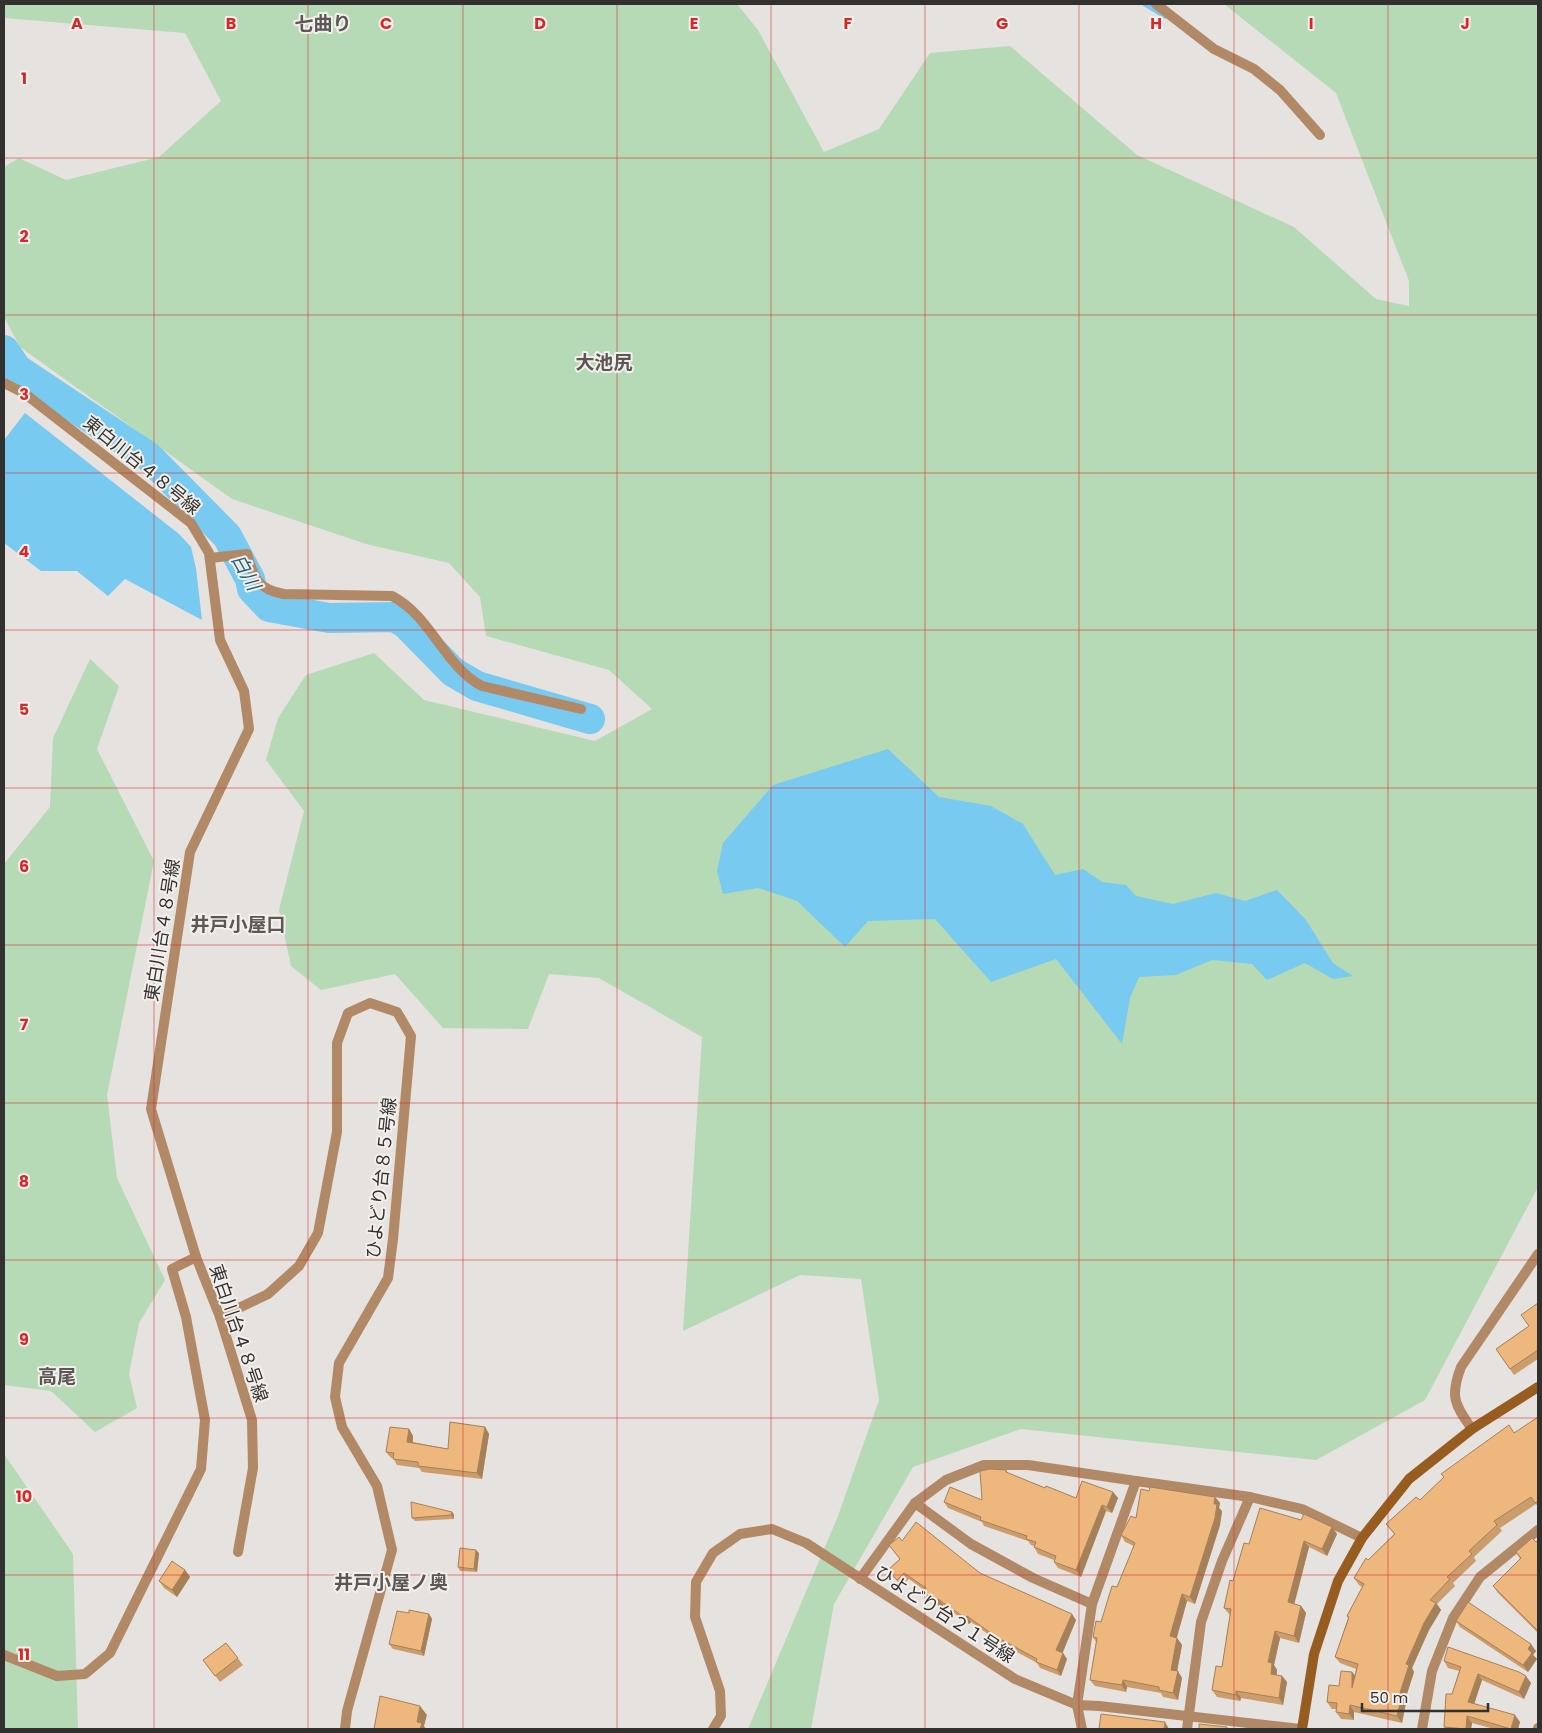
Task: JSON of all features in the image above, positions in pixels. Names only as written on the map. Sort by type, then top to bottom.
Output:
[{"type":"street","points":[[1156,4],[1214,49],[1254,69],[1280,90],[1320,135]]},
{"type":"street","name":"東白川台４８号線","points":[[4,383],[24,392],[191,522],[210,558],[220,640],[244,691],[249,729],[190,852],[151,1110],[196,1257],[220,1316],[252,1420],[253,1468],[238,1552]]},
{"type":"street","points":[[210,558],[247,554],[253,578],[269,591],[284,594],[392,596],[408,604],[462,672],[474,682],[482,686],[581,709]]},
{"type":"street","name":"ひよどり台８５号線","points":[[220,1316],[268,1294],[299,1266],[304,1258],[318,1233],[337,1132],[336,1043],[348,1013],[370,1003],[397,1012],[411,1036],[388,1278],[339,1363],[335,1397],[342,1428],[377,1486],[392,1550],[347,1711],[345,1729]]},
{"type":"street","points":[[1472,1429],[1456,1408],[1454,1386],[1461,1367],[1538,1254]]},
{"type":"street","points":[[4,1655],[57,1676],[86,1674],[110,1653],[201,1469],[205,1420],[186,1317],[172,1269],[196,1257]]},
{"type":"street","points":[[1301,1729],[1314,1654],[1338,1581],[1362,1538],[1409,1479],[1472,1429],[1538,1387]]},
{"type":"street","name":"ひよどり台２１号線","points":[[1301,1729],[1077,1705],[1015,1679],[860,1579],[915,1504],[946,1480],[984,1465],[1028,1465],[1250,1497],[1302,1508],[1362,1538]]},
{"type":"street","points":[[1082,1729],[1077,1705],[1092,1604],[1136,1481]]},
{"type":"street","points":[[1186,1729],[1201,1622],[1222,1561],[1250,1497]]},
{"type":"street","points":[[915,1504],[971,1544],[1033,1578],[1092,1604]]},
{"type":"street","points":[[714,1729],[721,1716],[720,1691],[695,1617],[696,1582],[713,1553],[740,1534],[772,1529],[806,1543],[860,1579]]},
{"type":"street","points":[[1422,1729],[1432,1671],[1454,1618],[1480,1576],[1538,1530]]},
{"type":"green space","points":[[4,4],[737,4],[758,30],[824,152],[879,129],[930,53],[1010,46],[1137,155],[1294,227],[1376,299],[1409,306],[1409,281],[1336,93],[1224,4],[1538,4],[1538,1187],[1425,1400],[1316,1460],[1021,1429],[913,1467],[834,1604],[811,1729],[748,1729],[838,1516],[879,1400],[861,1279],[800,1275],[683,1331],[702,1037],[599,978],[549,974],[528,1029],[443,1028],[395,974],[321,990],[291,966],[279,910],[304,811],[266,760],[278,718],[306,675],[374,653],[424,700],[595,741],[652,709],[609,670],[486,636],[480,597],[449,563],[366,544],[232,499],[20,347],[4,317],[4,167],[19,158],[66,180],[159,157],[221,101],[185,33],[4,18]]},
{"type":"green space","points":[[90,659],[119,686],[97,749],[154,861],[107,1095],[117,1178],[165,1280],[139,1323],[129,1374],[137,1408],[95,1432],[51,1391],[4,1385],[4,864],[50,807],[53,738]]},
{"type":"green space","points":[[4,1454],[73,1554],[78,1729],[4,1729]]},
{"type":"water","points":[[25,413],[179,534],[191,547],[196,568],[202,620],[125,579],[108,596],[77,571],[41,571],[4,543],[4,440]]},
{"type":"water","points":[[888,749],[939,797],[991,806],[1023,824],[1055,875],[1083,869],[1102,882],[1126,885],[1136,896],[1173,904],[1216,893],[1245,901],[1277,890],[1306,920],[1333,963],[1353,976],[1333,979],[1305,963],[1267,980],[1252,964],[1212,960],[1176,975],[1139,977],[1130,998],[1122,1044],[1056,959],[991,982],[935,919],[868,921],[845,947],[797,901],[758,888],[723,894],[717,871],[723,843],[773,785]]},
{"type":"building","points":[[1538,1303],[1538,1350],[1510,1369],[1496,1349],[1529,1326],[1521,1315]]},
{"type":"building","points":[[1538,1417],[1538,1501],[1535,1503],[1531,1497],[1494,1521],[1497,1525],[1469,1551],[1472,1554],[1447,1577],[1450,1579],[1430,1600],[1436,1603],[1424,1623],[1406,1664],[1409,1665],[1399,1696],[1402,1696],[1397,1716],[1350,1705],[1349,1714],[1336,1712],[1337,1703],[1327,1702],[1329,1685],[1339,1686],[1341,1671],[1352,1672],[1352,1688],[1358,1664],[1335,1657],[1349,1617],[1347,1616],[1364,1584],[1354,1578],[1366,1558],[1368,1560],[1395,1534],[1386,1524],[1416,1497],[1420,1500],[1444,1477],[1441,1474],[1509,1425],[1514,1433]]},
{"type":"building","points":[[450,1422],[485,1427],[477,1473],[418,1466],[418,1462],[393,1459],[394,1453],[386,1452],[390,1427],[409,1429],[407,1442],[448,1449]]},
{"type":"building","points":[[990,1469],[1006,1470],[1006,1472],[1045,1488],[1046,1486],[1076,1498],[1082,1481],[1113,1492],[1107,1507],[1102,1505],[1076,1570],[1054,1562],[1056,1556],[1034,1547],[1036,1542],[1026,1539],[1027,1536],[980,1520],[981,1517],[944,1502],[950,1487],[982,1500],[980,1471]]},
{"type":"building","points":[[1150,1487],[1215,1497],[1214,1504],[1217,1504],[1215,1518],[1190,1597],[1182,1594],[1170,1636],[1177,1638],[1171,1670],[1178,1671],[1173,1693],[1159,1690],[1159,1687],[1123,1680],[1122,1685],[1090,1680],[1097,1638],[1093,1637],[1096,1621],[1101,1622],[1112,1586],[1117,1587],[1135,1543],[1121,1535],[1131,1516],[1136,1518],[1141,1489],[1149,1491]]},
{"type":"building","points":[[411,1502],[452,1512],[451,1515],[412,1518]]},
{"type":"building","points":[[1260,1508],[1301,1520],[1304,1514],[1332,1527],[1322,1549],[1304,1541],[1288,1602],[1301,1606],[1294,1636],[1275,1631],[1268,1662],[1272,1663],[1271,1674],[1282,1676],[1279,1698],[1236,1691],[1236,1695],[1212,1690],[1216,1666],[1222,1667],[1231,1609],[1224,1608],[1230,1580],[1233,1581],[1244,1543],[1249,1544]]},
{"type":"building","points":[[916,1522],[980,1573],[1072,1614],[1056,1650],[1063,1653],[1057,1670],[1036,1662],[1037,1659],[995,1636],[967,1616],[965,1618],[938,1599],[937,1602],[923,1592],[926,1588],[904,1573],[897,1580],[888,1570],[900,1559],[889,1545],[899,1537],[902,1541]]},
{"type":"building","points":[[1532,1538],[1536,1542],[1538,1540],[1538,1631],[1493,1586],[1521,1558],[1516,1552]]},
{"type":"building","points":[[460,1548],[476,1550],[474,1569],[458,1567]]},
{"type":"building","points":[[172,1561],[185,1570],[172,1590],[159,1581]]},
{"type":"building","points":[[1468,1602],[1531,1644],[1528,1649],[1532,1653],[1523,1665],[1456,1621]]},
{"type":"building","points":[[409,1610],[429,1614],[421,1651],[389,1644],[397,1611],[409,1613]]},
{"type":"building","points":[[226,1643],[238,1658],[215,1676],[203,1660]]},
{"type":"building","points":[[1448,1647],[1526,1676],[1519,1692],[1478,1674],[1468,1702],[1515,1715],[1511,1729],[1467,1716],[1466,1729],[1444,1727],[1446,1694],[1452,1694],[1461,1667],[1444,1661]]},
{"type":"building","points":[[380,1696],[420,1706],[417,1722],[422,1723],[420,1729],[374,1729]]},
{"type":"building","points":[[1101,1714],[1165,1722],[1164,1729],[1099,1729]]},
{"type":"building","points":[[1199,1724],[1227,1727],[1227,1729],[1199,1729]]},
{"type":"waterway","points":[[1145,4],[1165,16]]},
{"type":"waterway","name":"白川","points":[[4,350],[17,369],[149,457],[227,536],[250,579],[252,589],[269,607],[329,618],[395,617],[406,624],[453,672],[477,686],[590,719]]},
{"type":"district","name":"七曲り","points":[[323,23]]},
{"type":"district","name":"大池尻","points":[[604,362]]},
{"type":"district","name":"井戸小屋口","points":[[238,924]]},
{"type":"district","name":"高尾","points":[[57,1376]]},
{"type":"district","name":"井戸小屋ノ奥","points":[[391,1582]]}]
